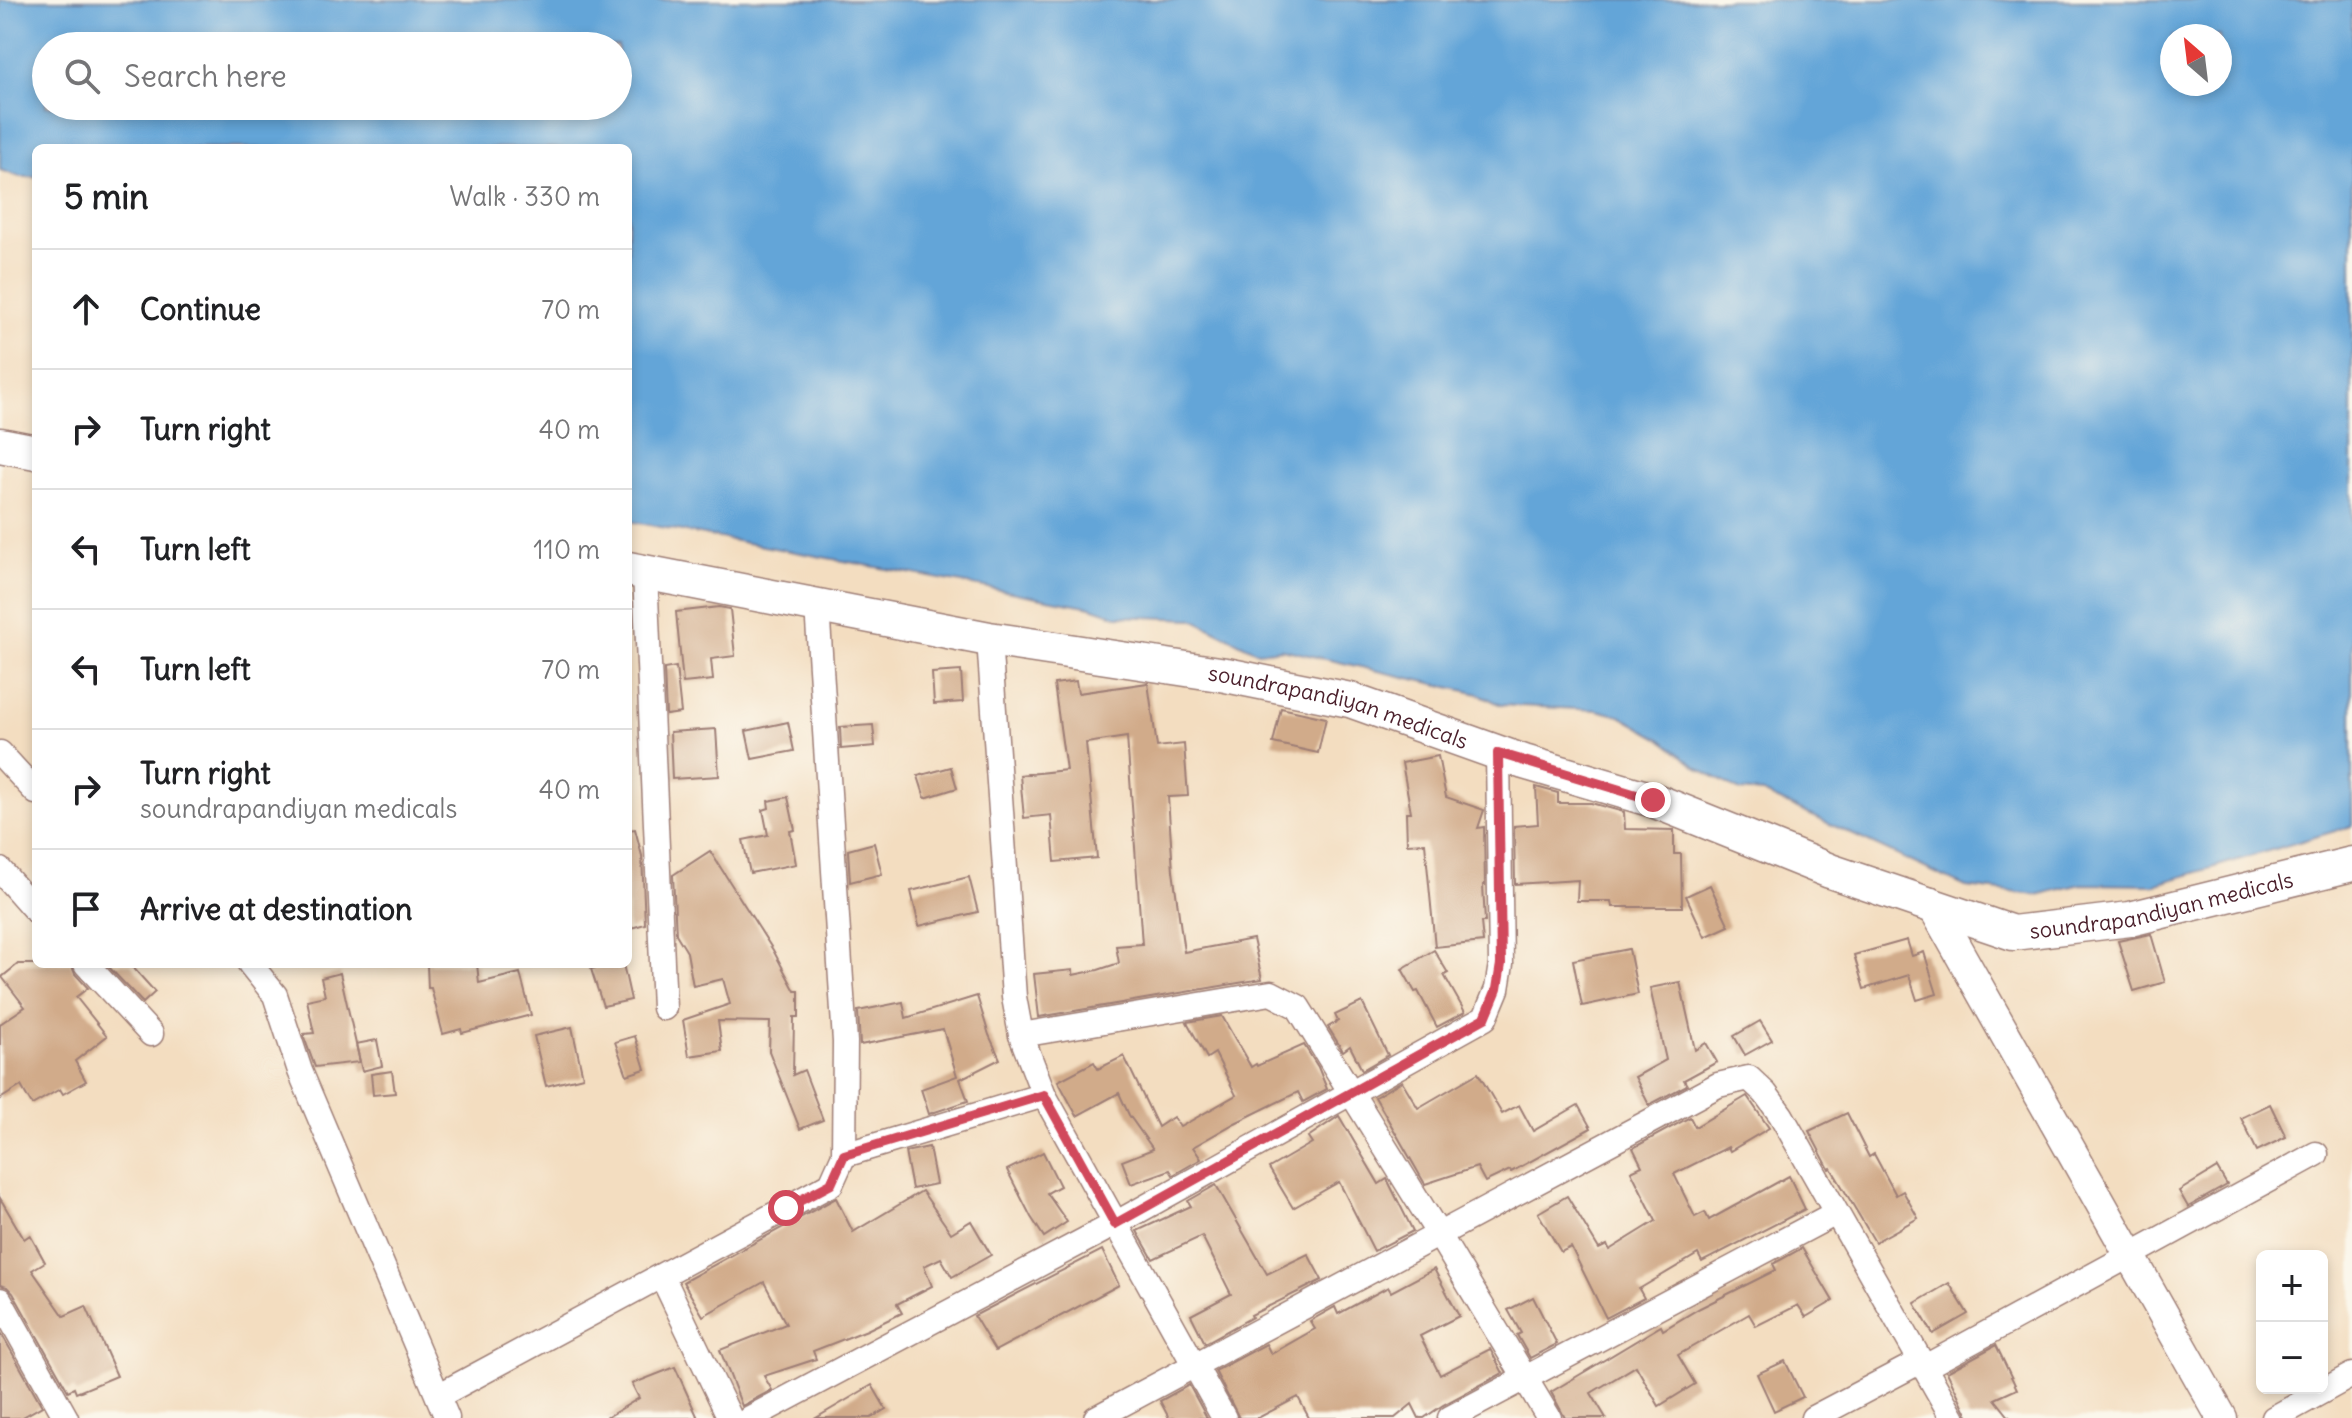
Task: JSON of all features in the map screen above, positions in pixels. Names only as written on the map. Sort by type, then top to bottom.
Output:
[{"type":"main road","points":[[0,445],[32,451]]},
{"type":"main road","name":"soundrapandiyan medicals","points":[[636,571],[989,639],[1226,675],[1350,700],[1498,753],[1653,800],[1830,871],[2013,933],[2130,919],[2352,864]]},
{"type":"street","points":[[636,571],[664,1008]]},
{"type":"street","points":[[253,968],[275,995],[300,1071],[443,1407],[662,1276],[831,1184],[844,1155],[845,1042],[817,606]]},
{"type":"street","points":[[989,639],[1014,997],[1021,1035],[1044,1095],[1224,1418]]},
{"type":"street","points":[[0,753],[32,788]]},
{"type":"street","points":[[750,1418],[1115,1224],[1485,1018],[1497,989],[1501,964],[1498,753]]},
{"type":"street","points":[[0,870],[32,906]]},
{"type":"street","points":[[1931,903],[2222,1418]]},
{"type":"street","points":[[90,968],[151,1034]]},
{"type":"street","points":[[1021,1035],[1271,993],[1298,1007],[1549,1418]]},
{"type":"street","points":[[1096,1418],[1718,1085],[1749,1078],[1781,1115],[1953,1418]]},
{"type":"street","points":[[844,1155],[1044,1095]]},
{"type":"street","points":[[1813,1418],[1923,1364],[2316,1154]]},
{"type":"street","points":[[1450,1418],[1836,1213]]},
{"type":"street","points":[[662,1276],[730,1418]]},
{"type":"street","points":[[0,1300],[66,1418]]},
{"type":"street","points":[[2274,1418],[2352,1375]]},
{"type":"water","points":[[0,0],[2352,0],[2352,826],[2154,885],[2082,884],[2037,895],[1966,887],[1763,793],[1740,791],[1698,768],[1662,740],[1620,716],[1597,710],[1501,705],[1479,694],[1282,649],[1258,652],[1193,619],[1117,616],[1091,607],[632,522],[632,144],[32,144],[32,177],[20,177],[0,170]]},
{"type":"building","points":[[719,607],[730,609],[735,656],[711,659],[713,680],[683,683],[676,612]]},
{"type":"building","points":[[676,667],[681,713],[666,715],[664,669]]},
{"type":"building","points":[[961,671],[963,702],[934,704],[932,673]]},
{"type":"building","points":[[1076,681],[1078,693],[1148,683],[1157,747],[1184,744],[1188,796],[1168,797],[1173,871],[1184,952],[1253,939],[1262,979],[1039,1017],[1034,974],[1073,970],[1073,975],[1098,970],[1119,963],[1116,946],[1142,944],[1127,737],[1086,743],[1097,858],[1055,862],[1051,815],[1024,818],[1020,775],[1066,770],[1054,684]]},
{"type":"building","points":[[1281,708],[1326,718],[1318,753],[1273,743]]},
{"type":"building","points":[[788,722],[794,751],[752,759],[746,731]]},
{"type":"building","points":[[873,725],[875,746],[841,749],[840,727]]},
{"type":"building","points":[[716,729],[719,776],[672,779],[670,732]]},
{"type":"building","points":[[1438,756],[1446,797],[1484,810],[1478,828],[1484,827],[1483,942],[1435,947],[1425,843],[1407,844],[1406,812],[1411,812],[1402,763]]},
{"type":"building","points":[[951,767],[957,788],[925,798],[918,776]]},
{"type":"building","points":[[1536,787],[1558,793],[1558,803],[1591,803],[1624,812],[1625,829],[1674,830],[1674,854],[1681,854],[1682,907],[1612,907],[1611,901],[1577,901],[1578,880],[1515,884],[1514,826],[1538,824]]},
{"type":"building","points":[[788,797],[795,830],[790,831],[796,864],[750,873],[743,840],[768,835],[763,810],[769,808],[768,801]]},
{"type":"building","points":[[632,829],[635,829],[642,856],[645,924],[632,928]]},
{"type":"building","points":[[874,843],[882,874],[850,882],[848,850]]},
{"type":"building","points":[[710,851],[773,950],[795,991],[799,991],[799,1017],[794,1017],[793,1075],[804,1070],[823,1120],[800,1129],[769,1051],[770,1022],[718,1021],[722,1051],[689,1056],[683,1020],[730,1004],[723,979],[693,986],[687,952],[676,934],[673,875]]},
{"type":"building","points":[[969,877],[978,912],[919,926],[911,891]]},
{"type":"building","points":[[1710,885],[1729,926],[1705,937],[1686,896]]},
{"type":"building","points":[[2151,934],[2165,982],[2134,991],[2118,941]]},
{"type":"building","points":[[1907,940],[1912,956],[1924,952],[1937,994],[1917,1000],[1909,975],[1864,989],[1854,955]]},
{"type":"building","points":[[1629,949],[1638,994],[1582,1006],[1573,960]]},
{"type":"building","points":[[1434,950],[1465,1012],[1437,1027],[1402,969]]},
{"type":"building","points":[[18,964],[32,964],[32,968],[73,968],[88,988],[76,997],[107,1036],[75,1061],[86,1081],[63,1094],[60,1089],[32,1105],[21,1086],[0,1099],[0,1024],[25,1007],[2,977]]},
{"type":"building","points":[[110,968],[134,968],[155,992],[143,1003]]},
{"type":"building","points":[[427,968],[477,968],[479,983],[520,973],[531,1015],[462,1033],[461,1029],[443,1034],[431,988],[428,988]]},
{"type":"building","points":[[624,968],[631,1000],[603,1006],[591,969]]},
{"type":"building","points":[[340,973],[360,1062],[315,1067],[304,1037],[304,1034],[314,1033],[307,1000],[325,996],[321,978]]},
{"type":"building","points":[[1680,982],[1695,1050],[1706,1043],[1717,1062],[1684,1080],[1687,1085],[1649,1105],[1635,1077],[1666,1060],[1650,988]]},
{"type":"building","points":[[977,996],[1000,1059],[960,1079],[968,1101],[929,1114],[921,1089],[957,1076],[943,1029],[860,1045],[858,1011],[903,1002],[906,1018]]},
{"type":"building","points":[[1362,1002],[1388,1055],[1362,1070],[1350,1046],[1343,1051],[1328,1027],[1338,1021],[1335,1015]]},
{"type":"building","points":[[1222,1016],[1251,1067],[1304,1045],[1327,1089],[1303,1102],[1298,1092],[1235,1123],[1193,1147],[1201,1159],[1173,1175],[1170,1170],[1131,1184],[1122,1161],[1153,1149],[1129,1115],[1119,1093],[1077,1116],[1058,1081],[1094,1062],[1098,1069],[1124,1056],[1158,1127],[1173,1117],[1180,1127],[1236,1095],[1215,1053],[1207,1058],[1187,1022]]},
{"type":"building","points":[[1760,1021],[1772,1040],[1745,1055],[1734,1036]]},
{"type":"building","points":[[572,1027],[583,1077],[546,1086],[534,1036]]},
{"type":"building","points":[[635,1036],[645,1069],[627,1075],[615,1042]]},
{"type":"building","points":[[377,1040],[382,1066],[362,1071],[356,1044]]},
{"type":"building","points":[[392,1071],[395,1093],[373,1095],[371,1074]]},
{"type":"building","points":[[1478,1073],[1502,1114],[1519,1105],[1533,1131],[1578,1105],[1591,1128],[1511,1172],[1485,1182],[1477,1167],[1425,1184],[1375,1097],[1402,1081],[1418,1108]]},
{"type":"building","points":[[1747,1096],[1769,1128],[1730,1151],[1728,1147],[1674,1174],[1695,1217],[1705,1212],[1709,1220],[1789,1176],[1805,1209],[1702,1262],[1698,1254],[1639,1289],[1644,1298],[1606,1318],[1571,1247],[1561,1252],[1538,1213],[1567,1196],[1599,1249],[1607,1245],[1609,1250],[1656,1221],[1631,1171],[1642,1166],[1633,1148],[1690,1117],[1695,1127]]},
{"type":"building","points":[[2270,1104],[2286,1137],[2257,1151],[2241,1118]]},
{"type":"building","points":[[1847,1113],[1869,1157],[1874,1154],[1896,1195],[1903,1191],[1918,1218],[1875,1242],[1809,1131]]},
{"type":"building","points":[[1339,1116],[1379,1184],[1387,1179],[1413,1231],[1374,1251],[1339,1182],[1293,1208],[1269,1168],[1312,1143],[1308,1137]]},
{"type":"building","points":[[929,1147],[936,1184],[912,1189],[905,1152]]},
{"type":"building","points":[[1043,1152],[1060,1186],[1047,1193],[1067,1222],[1044,1237],[1007,1170]]},
{"type":"building","points":[[2217,1168],[2227,1185],[2188,1207],[2179,1191]]},
{"type":"building","points":[[1216,1185],[1267,1274],[1308,1254],[1322,1280],[1251,1315],[1205,1343],[1191,1315],[1231,1294],[1202,1236],[1153,1259],[1137,1231],[1191,1206],[1188,1201]]},
{"type":"building","points":[[922,1191],[951,1233],[971,1221],[991,1255],[952,1277],[941,1258],[924,1266],[932,1286],[897,1304],[902,1313],[813,1351],[816,1359],[764,1376],[772,1390],[742,1406],[720,1350],[786,1324],[764,1282],[703,1316],[683,1282],[836,1198],[853,1232]]},
{"type":"building","points":[[0,1198],[24,1239],[30,1235],[45,1262],[32,1270],[64,1316],[86,1306],[117,1376],[76,1393],[74,1388],[68,1391],[13,1293],[0,1285]]},
{"type":"building","points":[[1802,1248],[1833,1301],[1806,1317],[1798,1305],[1756,1326],[1749,1314],[1678,1355],[1695,1384],[1659,1406],[1636,1366],[1591,1393],[1606,1418],[1565,1418],[1551,1392],[1661,1326],[1663,1330],[1776,1270],[1773,1264]]},
{"type":"building","points":[[1102,1250],[1119,1285],[995,1351],[974,1316]]},
{"type":"building","points":[[1434,1269],[1459,1316],[1420,1336],[1440,1375],[1490,1349],[1503,1373],[1424,1418],[1419,1418],[1412,1404],[1395,1418],[1309,1418],[1298,1397],[1258,1418],[1239,1418],[1215,1371],[1266,1344],[1271,1354],[1315,1329],[1310,1321],[1335,1307],[1338,1314],[1388,1287],[1391,1292]]},
{"type":"building","points":[[1949,1283],[1968,1314],[1933,1334],[1915,1303]]},
{"type":"building","points":[[1533,1297],[1557,1344],[1530,1358],[1508,1310]]},
{"type":"building","points":[[0,1331],[42,1406],[21,1418],[0,1418]]},
{"type":"building","points":[[1996,1345],[2017,1389],[1995,1399],[2010,1418],[1969,1418],[1947,1372]]},
{"type":"building","points":[[1785,1361],[1803,1397],[1774,1411],[1757,1374]]},
{"type":"building","points":[[675,1367],[698,1418],[606,1418],[639,1398],[632,1384]]},
{"type":"building","points":[[872,1385],[886,1409],[871,1418],[816,1418]]},
{"type":"building","points":[[1189,1385],[1207,1418],[1169,1418],[1160,1401]]},
{"type":"route","points":[[786,1208],[831,1184],[844,1155],[1044,1095],[1115,1224],[1485,1018],[1497,989],[1501,964],[1498,753],[1653,800]]}]
